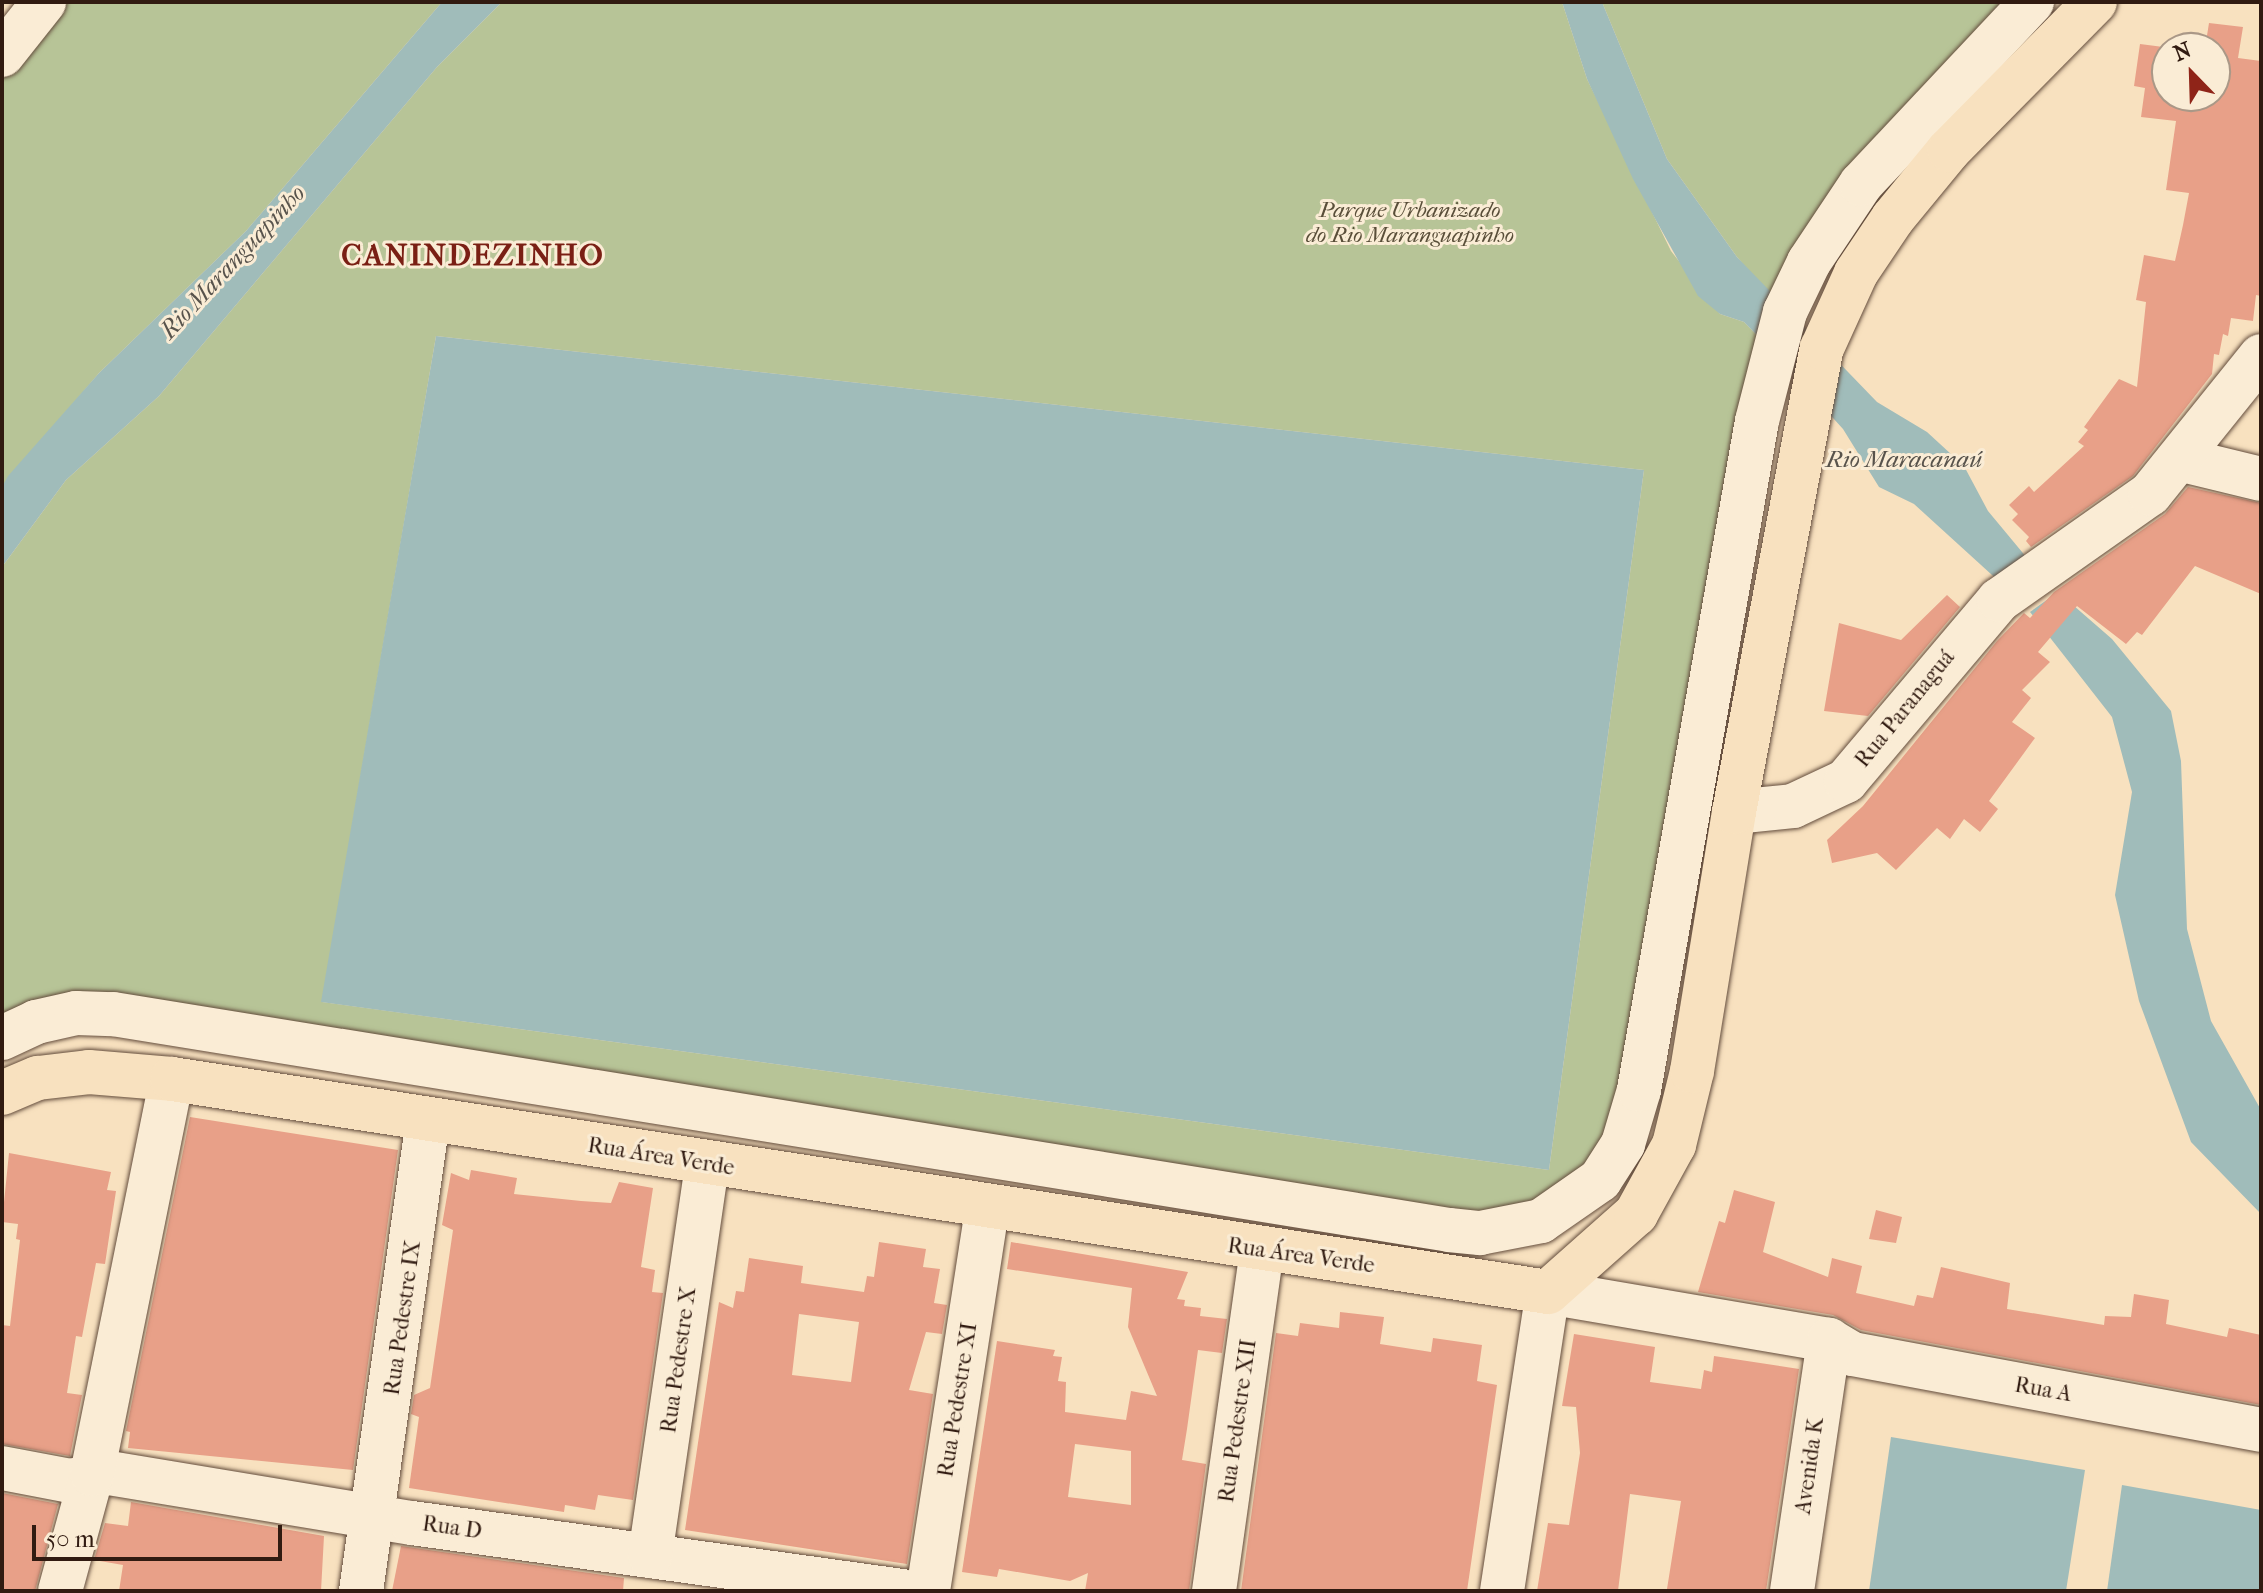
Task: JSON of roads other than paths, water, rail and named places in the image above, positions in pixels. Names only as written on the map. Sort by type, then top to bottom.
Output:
[{"type":"main road","points":[[1548,1292],[1636,1214],[1674,1145],[1692,1071],[1734,812],[1810,393],[1822,348],[1856,273],[1893,218],[1949,150],[2095,2]]},
{"type":"main road","name":"Rua Área Verde","points":[[2,1093],[38,1078],[89,1072],[172,1079],[987,1209],[1548,1292]]},
{"type":"street","points":[[2,55],[44,2]]},
{"type":"street","points":[[2,1038],[36,1022],[76,1013],[113,1014],[1449,1230],[1480,1233],[1541,1221],[1600,1180],[1623,1144],[1639,1090],[1778,331],[1809,262],[1861,184],[2032,2]]},
{"type":"street","name":"Rua Paranaguá","points":[[1734,812],[1793,806],[1846,781],[1999,600],[2150,494],[2183,460],[2261,356]]},
{"type":"street","points":[[2183,460],[2261,479]]},
{"type":"street","points":[[60,1591],[92,1474],[172,1079]]},
{"type":"street","name":"Rua Pedestre IX","points":[[361,1591],[374,1517],[428,1119]]},
{"type":"street","name":"Rua Pedestre X","points":[[650,1556],[707,1165]]},
{"type":"street","name":"Rua Pedestre XI","points":[[928,1591],[987,1209]]},
{"type":"street","name":"Rua Pedestre XII","points":[[1214,1591],[1262,1250]]},
{"type":"street","points":[[1502,1591],[1548,1292]]},
{"type":"street","name":"Rua Área Verde","points":[[1548,1292],[1829,1340]]},
{"type":"street","name":"Rua A","points":[[1829,1340],[1852,1354],[2261,1430]]},
{"type":"street","name":"Avenida K","points":[[1792,1591],[1829,1340]]},
{"type":"street","name":"Rua D","points":[[2,1468],[70,1481],[92,1474],[904,1591]]},
{"type":"water","name":"Rio Maranguapinho","points":[[442,2],[502,2],[437,67],[159,396],[66,480],[2,567],[2,487],[8,476],[99,373],[246,231]]},
{"type":"water","name":"Rio Maracanaú","points":[[1562,2],[1602,2],[1667,159],[1737,257],[1877,402],[1927,432],[1964,466],[1988,511],[2032,564],[2003,585],[1914,504],[1879,487],[1843,429],[1772,351],[1744,322],[1720,314],[1698,296],[1633,179],[1587,79]]},
{"type":"water","points":[[436,336],[1644,470],[1549,1170],[321,1002]]},
{"type":"water","points":[[2058,592],[2112,639],[2171,711],[2181,761],[2187,929],[2211,1021],[2261,1110],[2261,1214],[2191,1142],[2139,1001],[2115,895],[2132,792],[2112,717],[2030,612]]},
{"type":"water","points":[[1891,1437],[2085,1470],[2066,1591],[1869,1591]]},
{"type":"water","points":[[2122,1485],[2261,1510],[2261,1591],[2107,1591]]},
{"type":"district","name":"CANINDEZINHO","points":[[473,256]]},
{"type":"park label","name":"Parque Urbanizado do Rio Maranguapinho","points":[[1410,222]]}]
